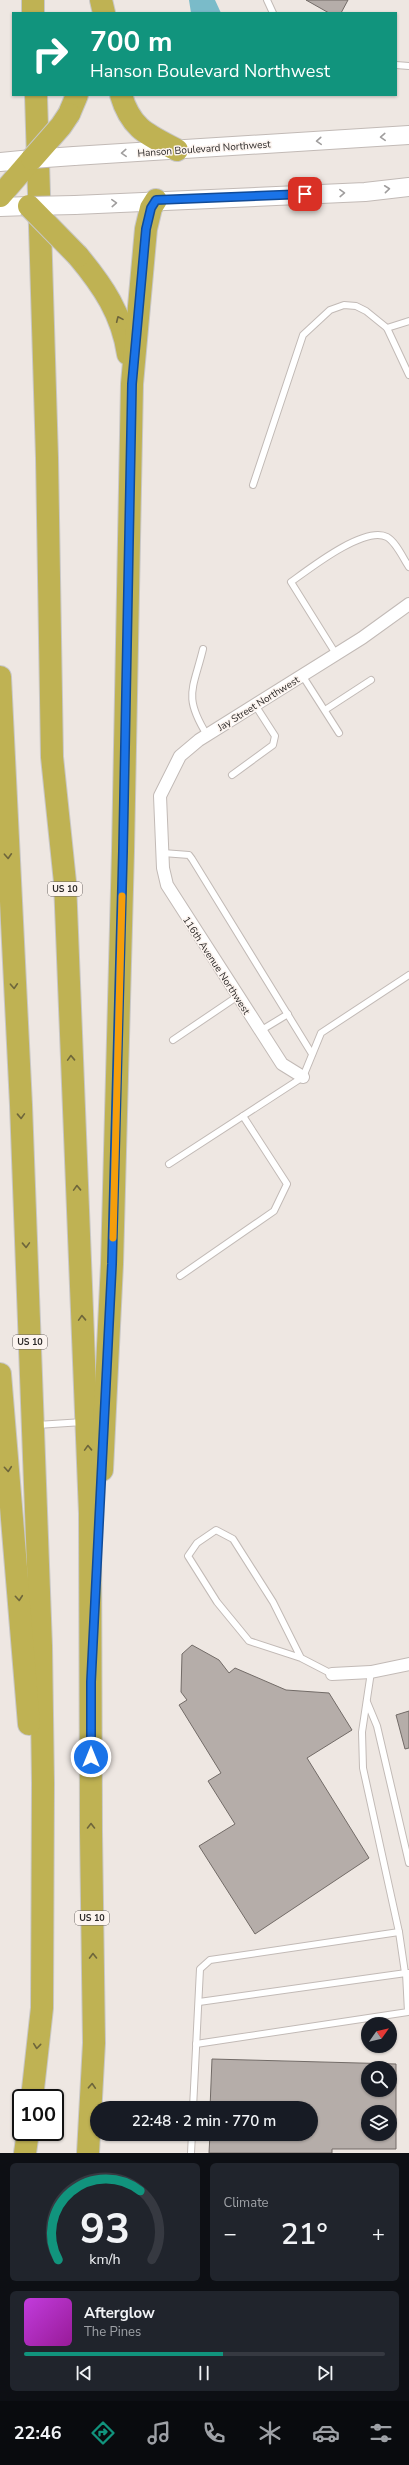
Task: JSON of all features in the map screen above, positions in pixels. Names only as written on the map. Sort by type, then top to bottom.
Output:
[{"type":"highway","points":[[33,0],[33,12]]},
{"type":"highway","points":[[96,12],[97,0]]},
{"type":"highway","points":[[101,0],[104,12]]},
{"type":"highway","name":"US 10","points":[[36,96],[47,458],[52,757],[65,882],[90,1513],[94,2043],[88,2153]]},
{"type":"highway","points":[[121,96],[128,116],[141,132],[177,150]]},
{"type":"highway","points":[[73,105],[62,126],[32,159],[3,184],[29,206],[78,256],[108,295],[125,331],[132,384]]},
{"type":"highway","points":[[91,1682],[112,1264],[123,843],[132,384],[146,229],[151,208],[156,200]]},
{"type":"highway","name":"US 10","points":[[0,677],[21,1105],[33,1425],[43,1768],[42,2008],[33,2089]]},
{"type":"highway","points":[[0,1374],[28,1711],[42,2008]]},
{"type":"highway","points":[[25,2153],[27,2141]]},
{"type":"main road","name":"Hanson Boulevard Northwest","points":[[0,162],[409,135]]},
{"type":"main road","points":[[0,207],[365,192],[409,187]]},
{"type":"street","name":"Jay Street Northwest","points":[[162,837],[160,796],[180,756],[207,735],[336,654],[409,604]]},
{"type":"street","name":"116th Avenue Northwest","points":[[162,837],[167,885],[172,896],[282,1064],[303,1078]]},
{"type":"street","points":[[332,1674],[371,1672],[409,1664]]},
{"type":"lane","points":[[267,0],[273,12]]},
{"type":"lane","points":[[397,65],[409,66]]},
{"type":"lane","points":[[253,485],[303,335],[319,318],[344,305],[366,311],[387,328],[409,375]]},
{"type":"lane","points":[[387,328],[409,321]]},
{"type":"lane","points":[[336,654],[291,582],[325,558],[361,538],[377,534],[388,537],[409,567]]},
{"type":"lane","points":[[203,649],[190,700],[194,715],[207,735]]},
{"type":"lane","points":[[302,675],[339,733]]},
{"type":"lane","points":[[324,710],[371,680]]},
{"type":"lane","points":[[232,775],[273,745],[275,736],[255,705]]},
{"type":"lane","points":[[163,853],[189,855],[192,859],[312,1054]]},
{"type":"lane","points":[[169,1164],[303,1078],[321,1033],[409,975]]},
{"type":"lane","points":[[173,1040],[238,996]]},
{"type":"lane","points":[[260,1031],[288,1014]]},
{"type":"lane","points":[[180,1276],[274,1211],[287,1184],[243,1116]]},
{"type":"lane","points":[[33,1425],[87,1422]]},
{"type":"lane","points":[[301,1658],[273,1602],[233,1539],[216,1530],[197,1543],[188,1556],[217,1602],[249,1641],[301,1658],[332,1674]]},
{"type":"lane","points":[[196,2044],[408,2012],[408,1973],[363,1768],[362,1732],[371,1672]]},
{"type":"lane","points":[[367,1702],[377,1726],[409,1863]]},
{"type":"lane","points":[[193,2101],[200,1969],[210,1960],[399,1932]]},
{"type":"lane","points":[[199,2002],[408,1973]]},
{"type":"lane","points":[[191,2153],[192,2141]]},
{"type":"water","points":[[189,0],[215,0],[221,12],[191,12]]},
{"type":"building","points":[[306,0],[348,0],[342,12],[327,12]]},
{"type":"building","points":[[192,1645],[219,1660],[229,1673],[235,1668],[286,1690],[329,1693],[352,1730],[307,1758],[369,1858],[255,1934],[199,1846],[235,1824],[208,1781],[221,1773],[179,1705],[187,1700],[181,1692],[182,1654]]},
{"type":"building","points":[[409,1711],[409,1748],[405,1749],[396,1715]]},
{"type":"building","points":[[212,2059],[361,2063],[361,2097],[396,2097],[396,2105],[361,2105],[361,2141],[396,2141],[396,2149],[332,2149],[332,2153],[209,2153],[210,2141],[318,2141],[318,2101],[210,2101]]},
{"type":"slow traffic","points":[[113,1238],[122,896]]},
{"type":"route","points":[[91,1757],[91,1682],[112,1264],[123,851],[132,384],[146,229],[151,208],[156,200],[305,194]]}]
